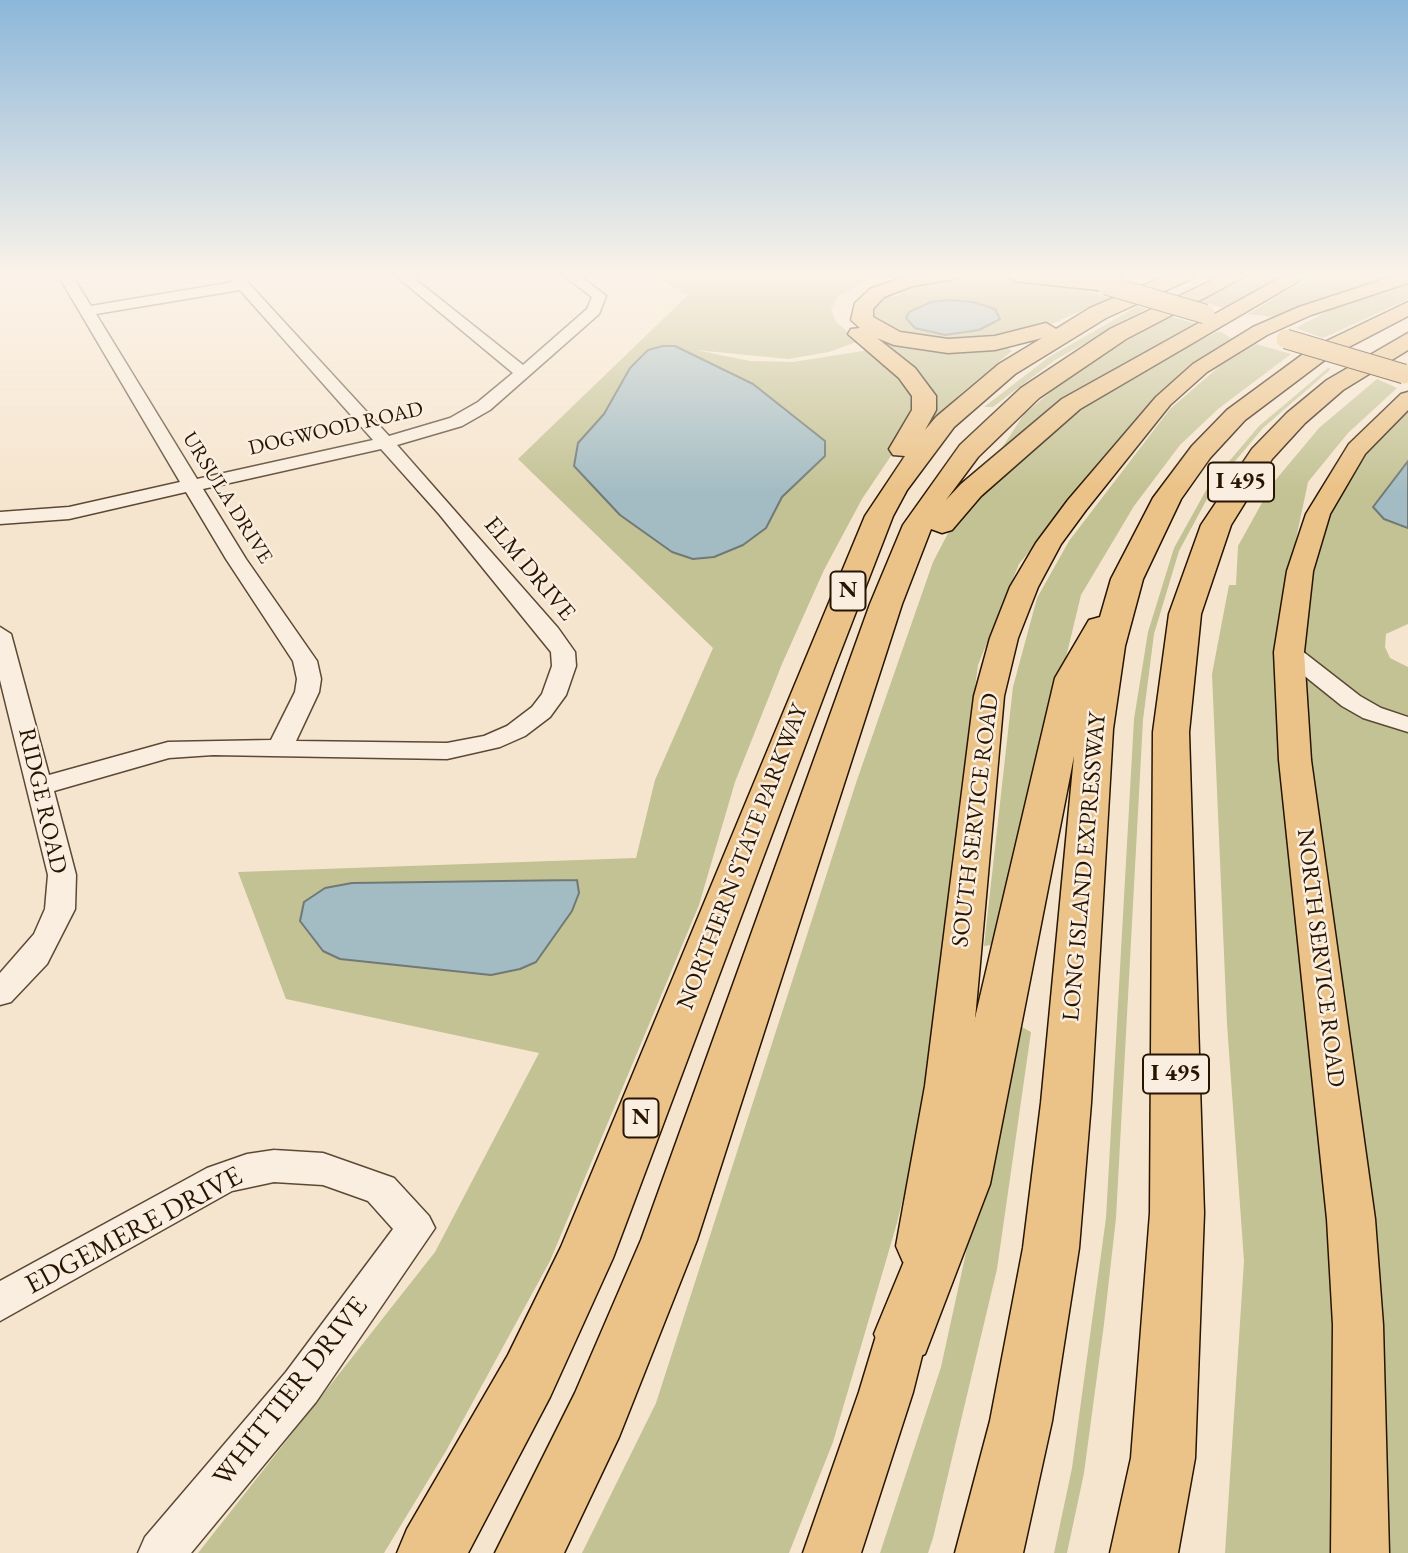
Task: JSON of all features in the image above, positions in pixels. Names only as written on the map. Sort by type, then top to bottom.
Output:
[{"type":"highway","points":[[875,347],[907,373],[924,398],[924,410],[917,426],[884,475],[879,516]]},
{"type":"highway","name":"NORTHERN STATE PARKWAY","points":[[431,1553],[529,1376],[585,1258],[879,516],[910,464],[965,403],[1038,347]]},
{"type":"highway","name":"NORTHERN STATE PARKWAY","points":[[529,1553],[603,1403],[669,1240],[905,554],[933,499],[969,451],[1008,411],[1051,377],[1097,347]]},
{"type":"highway","points":[[886,604],[924,557],[939,527],[959,501],[1043,427],[1086,393],[1193,347]]},
{"type":"highway","name":"LONG ISLAND EXPRESSWAY","points":[[989,1553],[1021,1420],[1051,1248],[1066,1103],[1095,729],[1108,646],[1127,579],[1167,498],[1201,452],[1236,415],[1331,347]]},
{"type":"highway","name":"I 495","points":[[1144,1553],[1163,1458],[1177,1199],[1171,732],[1185,614],[1216,525],[1261,455],[1296,418],[1335,386],[1407,363]]},
{"type":"highway","points":[[904,1334],[963,1184],[1072,678],[1127,579]]},
{"type":"highway","points":[[1163,1458],[1174,1553]]},
{"type":"main road","name":"SOUTH SERVICE ROAD","points":[[832,1553],[904,1334],[943,1119],[989,696],[1010,619],[1024,587],[1049,543],[1147,419],[1221,347]]},
{"type":"main road","points":[[1338,347],[1407,363]]},
{"type":"main road","name":"NORTH SERVICE ROAD","points":[[1360,1553],[1358,1325],[1352,1232],[1295,760],[1289,652],[1296,591],[1318,514],[1357,449],[1408,398]]},
{"type":"street","name":"URSULA DRIVE","points":[[109,347],[192,485],[305,661],[309,679],[307,692],[279,748]]},
{"type":"street","name":"ELM DRIVE","points":[[40,786],[167,750],[213,747],[447,751],[491,742],[516,731],[541,712],[554,695],[564,666],[562,652],[550,633],[386,442],[300,347]]},
{"type":"street","points":[[492,347],[522,372]]},
{"type":"street","name":"DOGWOOD ROAD","points":[[0,518],[62,514],[430,432],[470,415],[551,347]]},
{"type":"street","name":"RIDGE ROAD","points":[[0,634],[62,875],[60,908],[36,956],[0,993]]},
{"type":"street","points":[[1289,652],[1329,685],[1372,713],[1408,724]]},
{"type":"street","name":"EDGEMERE DRIVE","points":[[0,1302],[220,1179],[247,1170],[274,1166],[323,1169],[381,1189],[416,1228]]},
{"type":"street","name":"WHITTIER DRIVE","points":[[161,1553],[301,1387],[416,1228]]},
{"type":"shaded area","points":[[634,347],[841,347],[788,359],[696,350],[750,361],[793,362],[869,350],[903,376],[916,397],[915,420],[862,499],[824,570],[782,664],[735,782],[699,905],[550,1261],[446,1451],[384,1553],[198,1553],[435,1252],[539,1053],[286,999],[238,872],[636,858],[655,780],[713,648],[518,459]]},
{"type":"shaded area","points":[[879,347],[1007,347],[1012,351],[960,394],[939,416],[931,414]]},
{"type":"shaded area","points":[[1066,347],[1077,347],[1055,360],[993,407],[984,407]]},
{"type":"shaded area","points":[[1115,347],[1155,347],[1092,383],[1004,452],[1000,451],[1024,414]]},
{"type":"shaded area","points":[[1186,347],[1219,347],[1198,360],[1145,410],[1019,564],[978,665],[952,864],[928,1096],[897,1223],[833,1442],[789,1553],[582,1553],[656,1403],[857,780],[933,562],[958,514],[1079,409],[1127,377]]},
{"type":"shaded area","points":[[1250,347],[1268,347],[1291,354],[1218,409],[1180,445],[1134,506],[1081,595],[997,944],[984,946],[1013,687],[1037,598],[1069,541],[1170,409],[1221,365]]},
{"type":"shaded area","points":[[1328,368],[1331,369],[1263,428],[1214,486],[1179,551],[1154,634],[1143,720],[1116,1218],[1084,1473],[1067,1553],[1054,1553],[1072,1468],[1106,1218],[1134,719],[1148,632],[1174,548],[1209,485],[1259,426]]},
{"type":"shaded area","points":[[1377,379],[1397,388],[1348,433],[1308,482],[1276,635],[1277,728],[1286,834],[1338,1275],[1333,1553],[1225,1553],[1244,1261],[1227,1024],[1212,674],[1229,585],[1236,585],[1238,546],[1273,483],[1319,428]]},
{"type":"shaded area","points":[[1408,398],[1408,461],[1377,502],[1408,528],[1408,624],[1386,634],[1385,647],[1390,658],[1408,667],[1408,1553],[1360,1553],[1301,679],[1311,678],[1289,652],[1318,514]]},
{"type":"shaded area","points":[[1022,1027],[1031,1032],[997,1269],[933,1538],[928,1553],[880,1553],[941,1367],[995,1120]]},
{"type":"water","points":[[678,347],[753,384],[825,441],[825,456],[782,497],[766,528],[743,545],[714,557],[693,559],[672,552],[620,515],[574,466],[578,443],[604,414],[630,368],[648,350]]},
{"type":"water","points":[[1408,461],[1408,528],[1384,519],[1373,507]]},
{"type":"water","points":[[577,880],[579,893],[572,911],[536,962],[520,969],[491,975],[340,959],[323,951],[300,921],[304,902],[325,888],[352,883]]}]
